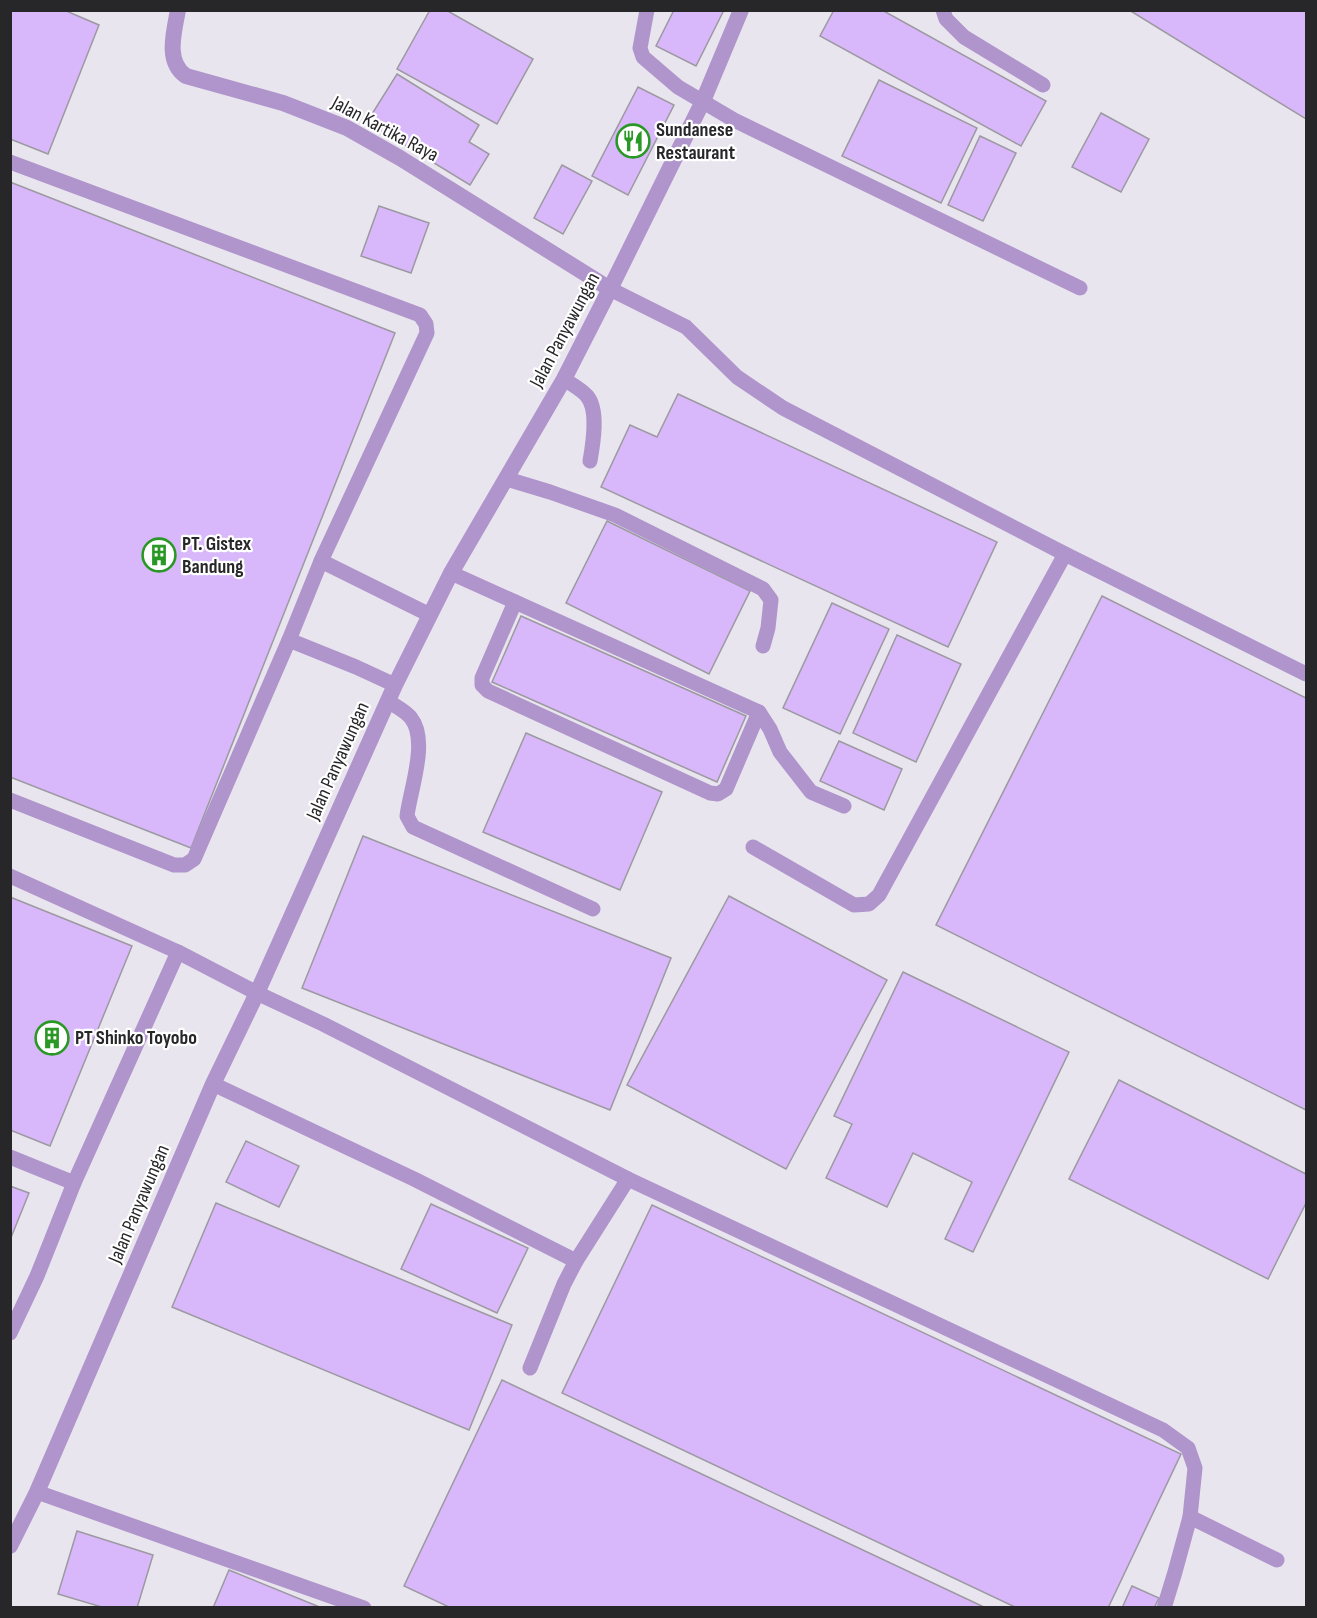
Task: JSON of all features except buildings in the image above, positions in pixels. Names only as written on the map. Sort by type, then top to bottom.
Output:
[{"type":"street","name":"Jalan Kartika Raya","points":[[178,10],[173,39],[174,63],[186,76],[283,103],[347,128],[400,158],[610,289]]},
{"type":"street","name":"Jalan Panyawungan","points":[[10,1546],[37,1492],[213,1084],[257,993],[395,685],[451,573],[564,379],[703,101],[741,10]]},
{"type":"lane","points":[[647,10],[640,48],[643,57],[678,87],[734,120],[1080,288]]},
{"type":"lane","points":[[943,10],[946,19],[963,37],[1043,85]]},
{"type":"lane","points":[[10,162],[420,315],[426,324],[427,333],[321,561],[290,640],[194,859],[185,865],[174,865],[10,800]]},
{"type":"lane","points":[[610,289],[686,327],[737,377],[783,408],[1065,554],[1306,674]]},
{"type":"lane","points":[[564,379],[588,397],[593,413],[595,436],[590,461]]},
{"type":"lane","points":[[507,479],[615,515],[763,589],[771,600],[768,628],[763,646]]},
{"type":"lane","points":[[753,847],[854,905],[869,904],[879,896],[1065,554]]},
{"type":"lane","points":[[321,561],[430,615]]},
{"type":"lane","points":[[451,573],[759,712],[770,729],[780,752],[811,792],[844,806]]},
{"type":"lane","points":[[515,602],[482,678],[482,685],[488,691],[710,793],[718,794],[726,789],[759,712]]},
{"type":"lane","points":[[290,640],[395,685]]},
{"type":"lane","points":[[388,701],[411,717],[418,732],[417,763],[407,816],[413,827],[593,909]]},
{"type":"lane","points":[[10,876],[178,952],[628,1179],[1162,1430],[1188,1448],[1195,1468],[1190,1517],[1164,1608]]},
{"type":"lane","points":[[10,1333],[37,1276],[74,1183],[178,952]]},
{"type":"lane","points":[[213,1084],[414,1179],[576,1261]]},
{"type":"lane","points":[[10,1158],[74,1183]]},
{"type":"lane","points":[[530,1368],[564,1284],[628,1179]]},
{"type":"lane","points":[[37,1492],[364,1608]]},
{"type":"lane","points":[[1190,1517],[1277,1560]]},
{"type":"place","name":"Sundanese Restaurant","points":[[633,141]]},
{"type":"place","name":"PT. Gistex Bandung","points":[[159,555]]},
{"type":"place","name":"PT Shinko Toyobo","points":[[52,1038]]}]
